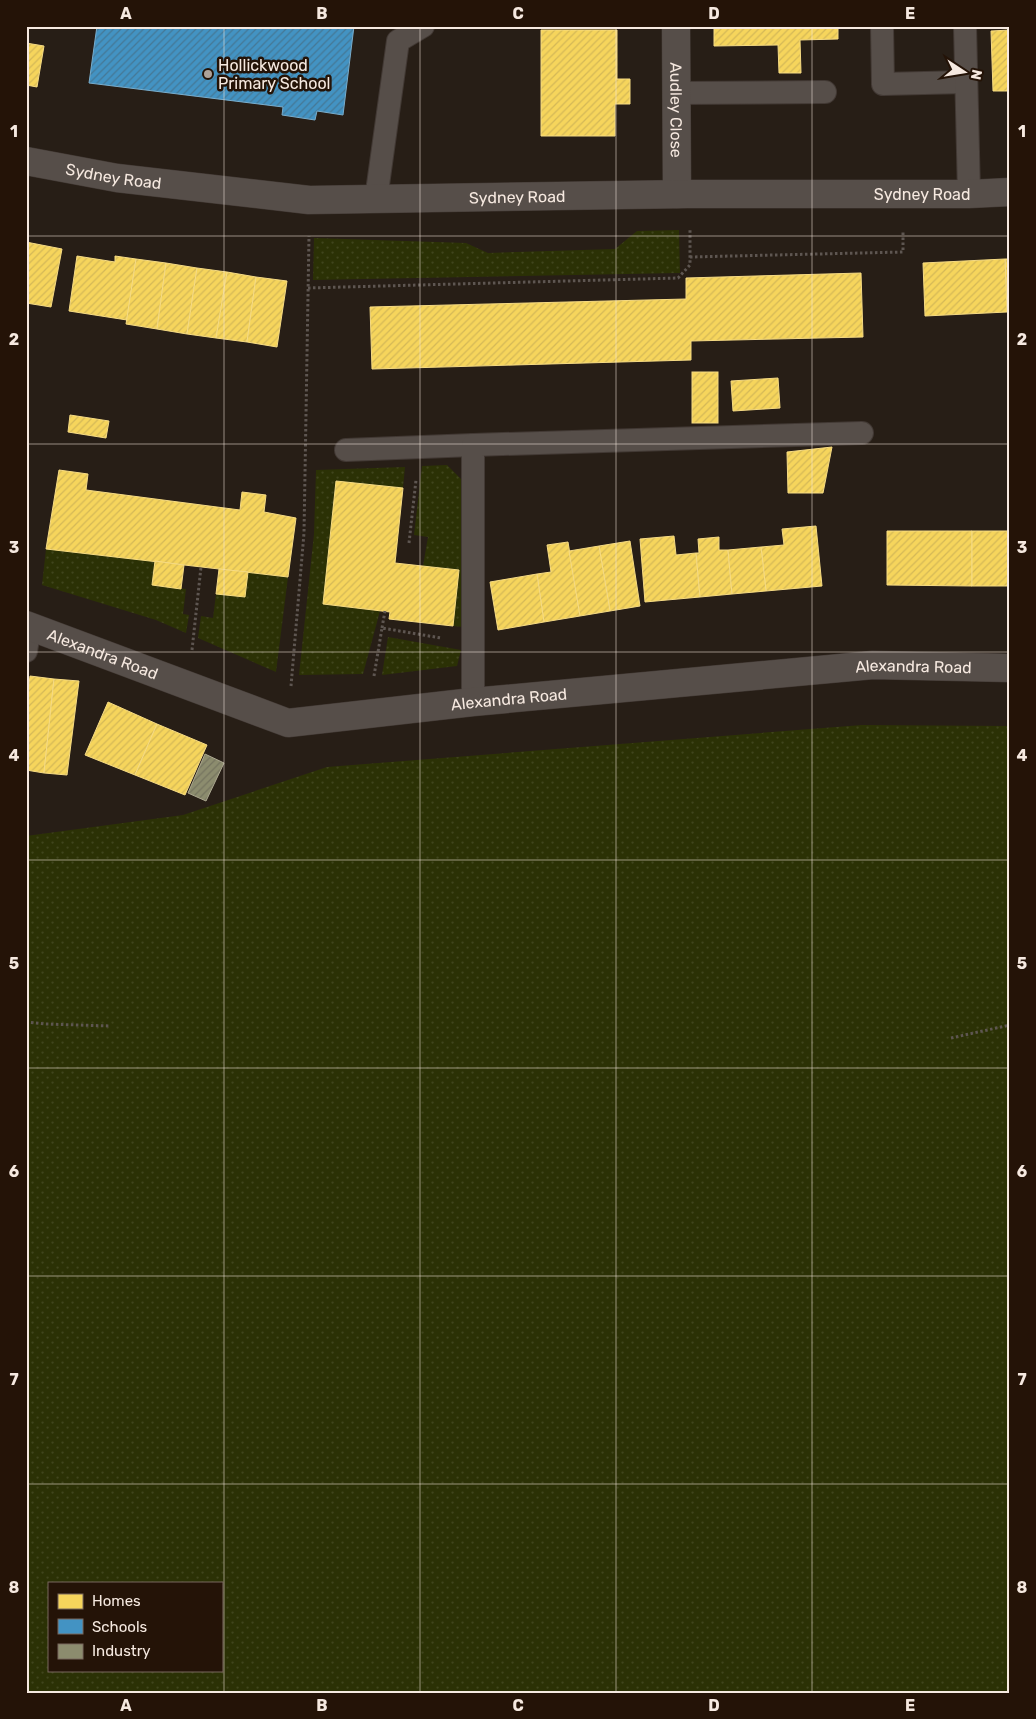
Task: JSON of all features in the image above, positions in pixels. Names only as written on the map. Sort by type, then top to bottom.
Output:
[{"type":"street","name":"Audley Close","points":[[676,26],[677,194]]},
{"type":"street","name":"Sydney Road","points":[[26,161],[117,178],[309,200],[677,194],[968,194],[1010,192]]},
{"type":"street","name":"Alexandra Road","points":[[28,634],[188,685],[288,722],[473,702],[873,665],[1010,668]]},
{"type":"lane","points":[[376,199],[398,41],[423,26]]},
{"type":"lane","points":[[882,26],[883,84],[966,82]]},
{"type":"lane","points":[[965,26],[968,194]]},
{"type":"lane","points":[[677,92],[825,92]]},
{"type":"lane","points":[[346,450],[862,433]]},
{"type":"lane","points":[[473,446],[473,702]]},
{"type":"path","points":[[288,722],[304,533],[309,200]]},
{"type":"path","points":[[308,288],[678,278],[690,265],[690,232]]},
{"type":"path","points":[[690,257],[903,252]]},
{"type":"path","points":[[409,543],[419,447]]},
{"type":"path","points":[[188,685],[201,567]]},
{"type":"path","points":[[377,656],[385,611]]},
{"type":"path","points":[[382,628],[473,644]]},
{"type":"path","points":[[26,1022],[110,1026]]},
{"type":"path","points":[[951,1038],[1010,1025]]},
{"type":"green space","points":[[679,230],[680,273],[313,280],[314,238],[466,243],[488,253],[615,249],[637,231]]},
{"type":"green space","points":[[447,465],[463,481],[463,627],[453,626],[459,571],[423,566],[428,537],[414,535],[422,466]]},
{"type":"green space","points":[[405,467],[403,488],[336,482],[323,604],[380,611],[363,674],[299,675],[314,534],[316,470]]},
{"type":"green space","points":[[46,549],[155,561],[152,585],[186,589],[183,614],[189,615],[186,633],[156,620],[42,585]]},
{"type":"green space","points":[[248,572],[288,577],[276,672],[198,638],[201,616],[213,618],[216,594]]},
{"type":"green space","points":[[388,637],[461,650],[457,666],[382,675]]},
{"type":"green space","points":[[862,725],[1010,726],[1010,1693],[26,1693],[26,836],[183,815],[327,767]]},
{"type":"building: Homes","points":[[714,26],[838,26],[838,39],[800,40],[801,73],[779,73],[778,45],[714,46]]},
{"type":"building: Homes","points":[[541,30],[617,30],[617,79],[630,79],[630,104],[615,104],[615,136],[541,136]]},
{"type":"building: Homes","points":[[1010,30],[1010,91],[993,91],[991,31]]},
{"type":"building: Homes","points":[[26,43],[44,46],[37,87],[26,85]]},
{"type":"building: Homes","points":[[26,242],[62,249],[51,307],[26,303]]},
{"type":"building: Homes","points":[[77,256],[115,262],[115,256],[136,259],[127,320],[69,311]]},
{"type":"building: Homes","points":[[136,259],[166,263],[157,329],[126,324]]},
{"type":"building: Homes","points":[[1005,259],[1010,259],[1010,312],[1007,312]]},
{"type":"building: Homes","points":[[1005,259],[1007,312],[925,316],[923,263]]},
{"type":"building: Homes","points":[[166,263],[197,268],[187,334],[157,329]]},
{"type":"building: Homes","points":[[197,268],[227,272],[216,338],[187,334]]},
{"type":"building: Homes","points":[[227,272],[256,277],[247,342],[216,338]]},
{"type":"building: Homes","points":[[861,273],[863,337],[691,341],[691,360],[372,369],[370,307],[686,299],[686,278]]},
{"type":"building: Homes","points":[[256,277],[287,281],[277,347],[247,342]]},
{"type":"building: Homes","points":[[692,372],[718,372],[718,423],[692,423]]},
{"type":"building: Homes","points":[[778,378],[780,408],[733,411],[731,381]]},
{"type":"building: Homes","points":[[70,415],[109,421],[106,438],[68,432]]},
{"type":"building: Homes","points":[[832,447],[823,493],[788,493],[787,452]]},
{"type":"building: Homes","points":[[59,470],[88,474],[86,490],[240,510],[242,492],[266,495],[264,512],[296,518],[288,577],[46,549]]},
{"type":"building: Homes","points":[[336,481],[403,488],[395,563],[459,570],[453,626],[389,619],[390,612],[323,604]]},
{"type":"building: Homes","points":[[816,526],[822,586],[766,591],[761,547],[784,545],[782,529]]},
{"type":"building: Homes","points":[[887,531],[972,531],[972,586],[887,585]]},
{"type":"building: Homes","points":[[972,531],[1010,531],[1010,586],[972,586]]},
{"type":"building: Homes","points":[[674,536],[676,555],[696,553],[700,597],[645,602],[640,539]]},
{"type":"building: Homes","points":[[719,537],[719,550],[728,550],[732,594],[700,597],[696,553],[699,553],[698,539]]},
{"type":"building: Homes","points":[[630,541],[640,606],[610,611],[599,546]]},
{"type":"building: Homes","points":[[568,542],[580,616],[544,622],[537,574],[551,572],[547,545]]},
{"type":"building: Homes","points":[[599,546],[610,611],[580,616],[569,551]]},
{"type":"building: Homes","points":[[761,547],[766,591],[732,594],[728,550]]},
{"type":"building: Homes","points":[[155,561],[184,565],[181,589],[152,585]]},
{"type":"building: Homes","points":[[219,569],[248,572],[245,597],[216,594]]},
{"type":"building: Homes","points":[[537,574],[544,622],[498,630],[490,582]]},
{"type":"building: Homes","points":[[30,676],[54,679],[44,773],[26,770],[26,710]]},
{"type":"building: Homes","points":[[54,679],[79,681],[67,775],[44,773]]},
{"type":"building: Homes","points":[[108,702],[157,724],[135,775],[85,755]]},
{"type":"building: Homes","points":[[157,724],[207,745],[185,795],[135,775]]},
{"type":"building: Schools","points":[[97,26],[354,26],[343,115],[317,111],[315,120],[282,115],[283,107],[89,83]]},
{"type":"building: Industry","points":[[205,754],[224,763],[206,801],[188,793]]},
{"type":"place","name":"Hollickwood Primary School","points":[[208,74]]}]
